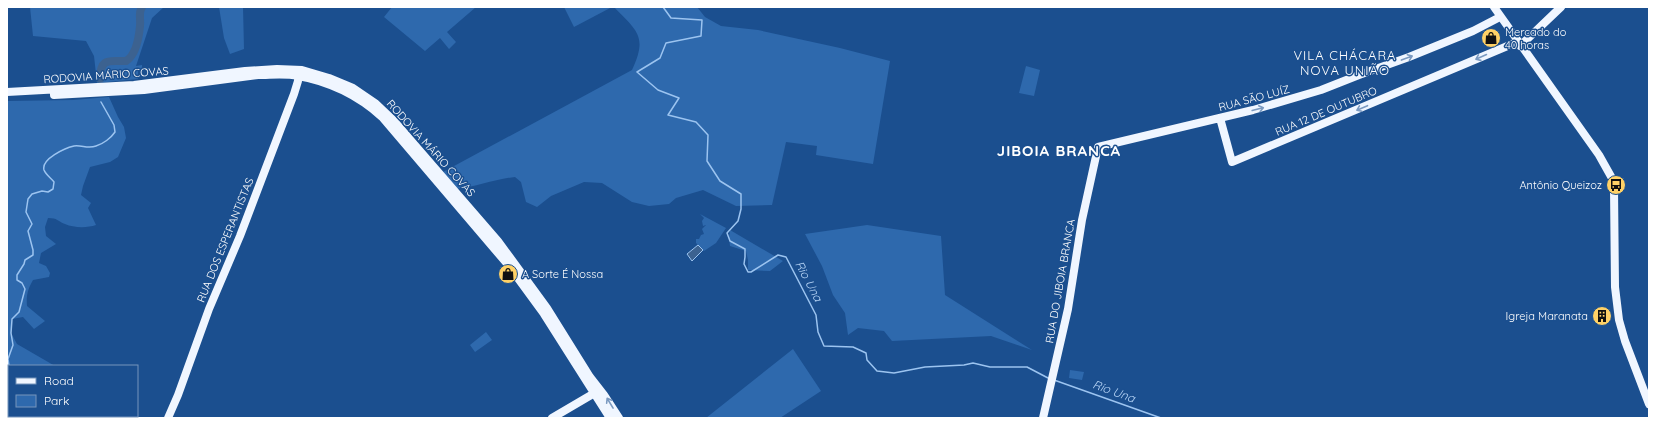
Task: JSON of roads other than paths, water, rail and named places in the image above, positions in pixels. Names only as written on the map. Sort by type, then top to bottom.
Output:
[{"type":"main road","points":[[1494,7],[1518,44],[1599,155],[1613,180],[1615,205],[1615,287],[1618,314],[1625,341],[1649,404]]},
{"type":"main road","points":[[1518,44],[1560,7]]},
{"type":"main road","name":"RUA SÃO LUÍZ","points":[[1098,147],[1280,103],[1321,90],[1409,57],[1500,17]]},
{"type":"main road","name":"RUA 12 DE OUTUBRO","points":[[1220,118],[1232,162],[1518,44]]},
{"type":"main road","name":"RODOVIA MÁRIO COVAS","points":[[7,92],[134,85],[255,70],[285,68],[298,73],[342,83],[353,88],[375,103],[395,122],[451,192],[523,274],[547,308],[596,391],[610,418]]},
{"type":"main road","name":"RODOVIA MÁRIO COVAS","points":[[7,97],[123,92],[258,75],[298,73]]},
{"type":"main road","name":"RUA DOS ESPERANTISTAS","points":[[168,418],[178,395],[209,309],[240,236],[296,88],[298,73]]},
{"type":"main road","name":"RUA DO JIBOIA BRANCA","points":[[1043,418],[1068,309],[1082,220],[1098,147]]},
{"type":"main road","points":[[552,418],[596,391]]},
{"type":"main road","name":"RODOVIA MÁRIO COVAS","points":[[596,391],[604,395],[618,418]]},
{"type":"waterway","points":[[100,79],[104,63],[111,61],[126,61],[135,50],[138,40],[140,12],[142,7]]},
{"type":"waterway","name":"Rio Una","points":[[663,7],[671,18],[702,20],[701,36],[666,43],[660,58],[637,72],[658,90],[679,98],[668,115],[696,122],[708,135],[707,161],[720,181],[741,194],[741,209],[738,221],[727,233],[730,241],[745,249],[744,264],[748,272],[751,272],[778,255],[786,257],[816,315],[818,332],[824,346],[853,347],[866,353],[867,360],[877,371],[894,373],[925,367],[964,365],[973,363],[990,367],[1027,367],[1048,378]]},
{"type":"waterway","points":[[9,365],[8,359],[13,345],[11,333],[12,319],[19,312],[25,289],[22,283],[17,280],[17,275],[25,260],[33,255],[28,231],[32,224],[26,212],[28,199],[32,194],[42,191],[48,192],[53,189],[54,182],[44,170],[44,166],[50,158],[65,149],[74,146],[93,147],[99,145],[115,132],[114,125],[101,102]]},
{"type":"waterway","name":"Rio Una","points":[[1054,380],[1161,418]]},
{"type":"place","name":"Mercado do 40 horas","points":[[1491,38]]},
{"type":"place","name":"Antônio Queizoz","points":[[1616,185]]},
{"type":"place","name":"A Sorte É Nossa","points":[[508,274]]},
{"type":"place","name":"Igreja Maranata","points":[[1602,316]]},
{"type":"district","name":"VILA CHÁCARA NOVA UNIÃO","points":[[1345,62]]},
{"type":"district","name":"JIBOIA BRANCA","points":[[1059,150]]}]
